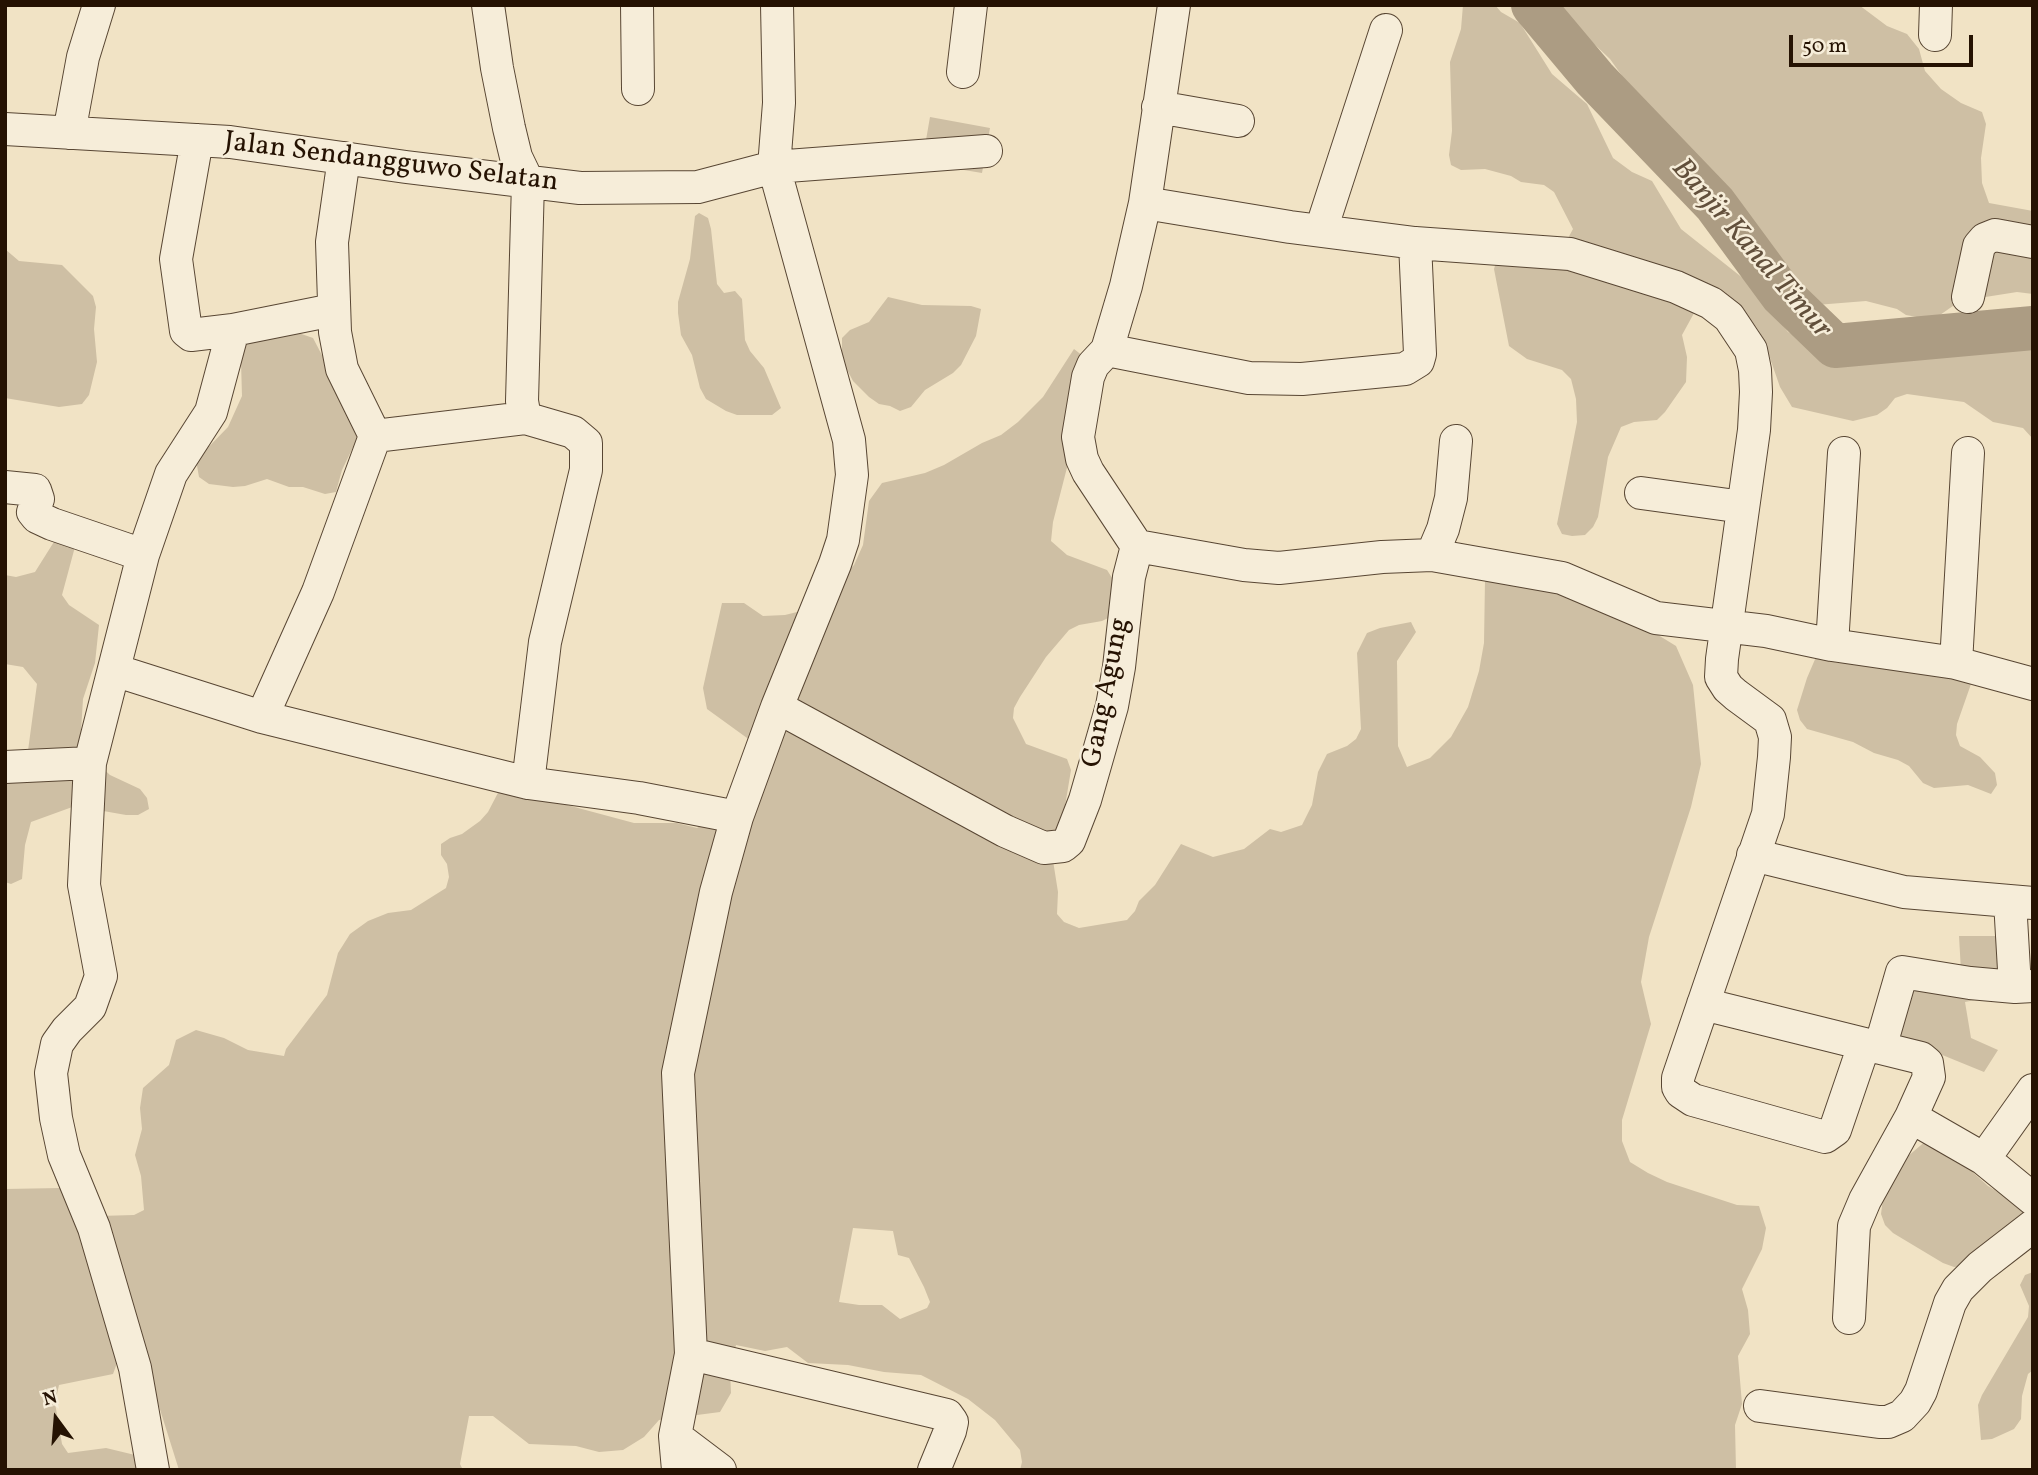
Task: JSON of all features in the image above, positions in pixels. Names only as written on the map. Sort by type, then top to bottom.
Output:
[{"type":"street","points":[[69,133],[83,57],[99,5]]},
{"type":"street","points":[[488,5],[509,128],[516,158],[528,182],[523,401],[525,418]]},
{"type":"street","points":[[637,5],[638,89]]},
{"type":"street","points":[[678,1470],[675,1436],[691,1354],[678,1073],[716,892],[737,817],[835,564],[843,540],[852,475],[849,440],[774,167],[779,103],[777,5]]},
{"type":"street","points":[[963,72],[971,5]]},
{"type":"street","points":[[1174,5],[1145,203],[1126,286],[1107,350],[1093,365],[1088,377],[1078,437],[1088,471],[1137,546],[1244,565],[1279,568],[1382,557],[1432,555],[1562,578],[1656,618],[1766,631],[1832,645],[1956,663],[2033,684]]},
{"type":"street","points":[[1321,230],[1386,30]]},
{"type":"street","points":[[1158,107],[1238,121]]},
{"type":"street","name":"Jalan Sendangguwo Selatan","points":[[5,129],[230,142],[580,188],[685,188],[718,183],[774,167],[986,151]]},
{"type":"street","points":[[197,140],[176,259],[186,331],[191,335],[233,330],[333,310]]},
{"type":"street","points":[[262,717],[318,592],[375,436],[342,369],[333,310],[332,242],[344,158]]},
{"type":"street","points":[[1145,203],[1290,227],[1415,243],[1570,254],[1676,287],[1711,303],[1730,317],[1751,350],[1756,392],[1754,430],[1721,668],[1723,682],[1735,695],[1768,717],[1775,737],[1768,814],[1703,1003],[1678,1078],[1681,1092],[1693,1100],[1825,1137],[1835,1130],[1902,972],[2024,987],[2021,902],[1904,892],[1754,855]]},
{"type":"street","points":[[1968,297],[1979,246],[1985,239],[1995,235],[2033,242]]},
{"type":"street","points":[[1107,350],[1249,378],[1302,379],[1405,369],[1418,361],[1420,354],[1415,243]]},
{"type":"street","points":[[153,1470],[135,1368],[94,1228],[64,1155],[56,1118],[51,1073],[57,1044],[90,1007],[101,976],[84,885],[90,763],[143,555],[171,474],[211,412],[233,330]]},
{"type":"street","points":[[375,436],[525,418],[573,432],[586,443],[586,470],[545,642],[528,783]]},
{"type":"street","points":[[1432,555],[1443,529],[1451,498],[1456,441]]},
{"type":"street","points":[[1832,645],[1844,453]]},
{"type":"street","points":[[1956,663],[1968,453]]},
{"type":"street","points":[[5,487],[35,490],[38,499],[33,512],[37,517],[143,555]]},
{"type":"street","points":[[1640,493],[1744,507]]},
{"type":"street","name":"Gang Agung","points":[[778,707],[1031,843],[1044,848],[1056,848],[1066,844],[1085,800],[1111,706],[1119,667],[1129,577],[1137,546]]},
{"type":"street","points":[[114,670],[262,717],[528,783],[639,798],[737,817]]},
{"type":"street","points":[[5,767],[90,763]]},
{"type":"street","points":[[1703,1003],[1921,1058],[1927,1063],[1929,1077],[1912,1116],[1865,1200],[1854,1226],[1849,1318]]},
{"type":"street","points":[[1984,1159],[2033,1090]]},
{"type":"street","points":[[1912,1116],[1984,1159],[2033,1199]]},
{"type":"street","points":[[1760,1406],[1880,1422],[1888,1422],[1902,1416],[1921,1391],[1950,1303],[1958,1289],[1979,1267],[2033,1226]]},
{"type":"street","points":[[691,1354],[947,1415],[952,1422],[950,1432],[934,1470]]},
{"type":"street","points":[[675,1436],[720,1470]]},
{"type":"shaded area","points":[[1463,5],[1495,5],[1501,12],[1520,23],[1552,74],[1587,104],[1613,158],[1632,172],[1652,181],[1681,229],[1744,279],[1788,332],[1827,351],[1872,355],[1962,350],[2033,341],[2033,439],[2023,428],[1993,422],[1964,402],[1907,394],[1895,398],[1877,415],[1853,421],[1792,407],[1780,387],[1757,328],[1750,319],[1721,299],[1699,304],[1682,335],[1687,357],[1686,382],[1665,412],[1657,420],[1634,422],[1621,427],[1608,457],[1598,517],[1593,527],[1585,535],[1562,534],[1557,524],[1577,422],[1576,399],[1571,379],[1562,370],[1527,359],[1509,346],[1494,269],[1497,259],[1567,240],[1573,229],[1554,192],[1544,185],[1521,182],[1511,176],[1485,169],[1461,170],[1451,165],[1450,62],[1461,29]]},
{"type":"shaded area","points":[[1553,5],[1859,5],[1887,26],[1907,34],[1919,49],[1925,71],[1941,89],[1961,103],[1982,112],[1986,124],[1981,158],[1982,183],[1989,203],[2033,211],[2033,294],[2017,292],[1960,301],[1940,315],[1928,319],[1906,315],[1897,309],[1866,301],[1816,305],[1806,298],[1769,245],[1744,220],[1715,183],[1670,143],[1610,59]]},
{"type":"shaded area","points":[[930,117],[990,128],[982,173],[922,163]]},
{"type":"shaded area","points":[[699,213],[708,218],[711,229],[717,284],[724,293],[735,291],[742,299],[745,340],[764,368],[781,408],[772,415],[737,415],[726,411],[706,399],[700,388],[692,355],[681,335],[678,313],[678,302],[690,259],[695,216]]},
{"type":"shaded area","points":[[5,249],[19,261],[62,265],[93,296],[96,307],[94,329],[97,362],[89,395],[82,404],[59,407],[5,398]]},
{"type":"shaded area","points":[[888,297],[922,305],[971,306],[981,309],[976,336],[961,365],[925,390],[911,407],[900,411],[879,404],[869,397],[853,381],[842,360],[842,338],[850,330],[869,322]]},
{"type":"shaded area","points":[[264,321],[313,338],[360,428],[342,470],[336,492],[325,494],[303,487],[289,487],[267,479],[233,487],[209,484],[199,477],[196,460],[228,427],[242,396],[241,362],[236,340]]},
{"type":"shaded area","points":[[1074,349],[1083,356],[1070,456],[1053,522],[1051,541],[1067,555],[1107,570],[1114,581],[1114,615],[1069,630],[1046,657],[1014,708],[1013,718],[1026,744],[1067,759],[1071,770],[1062,824],[1051,848],[1058,892],[1057,914],[1064,922],[1079,928],[1127,920],[1139,901],[1155,885],[1181,844],[1213,857],[1244,849],[1270,829],[1281,832],[1302,825],[1312,805],[1318,772],[1327,754],[1347,746],[1356,739],[1361,729],[1357,653],[1367,633],[1411,622],[1416,632],[1397,661],[1398,746],[1407,767],[1430,758],[1451,737],[1468,707],[1484,643],[1485,580],[1524,580],[1637,622],[1676,646],[1693,685],[1701,764],[1691,807],[1649,937],[1641,982],[1651,1024],[1622,1120],[1622,1141],[1630,1162],[1648,1173],[1737,1205],[1759,1206],[1766,1228],[1762,1249],[1742,1289],[1748,1310],[1750,1334],[1738,1356],[1742,1404],[1735,1425],[1736,1470],[1020,1470],[1020,1450],[995,1420],[968,1399],[921,1375],[848,1365],[808,1363],[787,1347],[765,1351],[736,1345],[730,1371],[731,1393],[720,1412],[659,1420],[644,1437],[623,1450],[599,1452],[576,1446],[529,1444],[493,1416],[469,1416],[460,1464],[463,1470],[179,1470],[147,1368],[117,1363],[113,1374],[59,1385],[55,1403],[62,1444],[68,1453],[106,1448],[135,1455],[139,1470],[5,1470],[5,1189],[60,1188],[73,1220],[134,1215],[144,1210],[141,1176],[135,1155],[142,1129],[140,1108],[143,1088],[169,1065],[176,1040],[196,1030],[224,1038],[248,1050],[284,1056],[286,1049],[327,995],[338,953],[350,934],[368,921],[388,913],[411,910],[446,888],[449,877],[447,864],[441,855],[441,844],[480,821],[501,787],[524,797],[567,805],[634,823],[677,823],[697,828],[711,818],[749,818],[765,751],[707,709],[703,688],[722,603],[744,603],[763,616],[785,615],[805,610],[824,597],[854,565],[863,545],[869,501],[882,483],[925,473],[1001,435],[1043,397]],"holes":[[[853,1228],[893,1231],[898,1255],[909,1258],[924,1287],[930,1302],[927,1308],[900,1319],[882,1305],[839,1302]]]},
{"type":"shaded area","points":[[57,537],[76,543],[62,595],[69,605],[99,625],[95,663],[83,699],[80,747],[110,775],[140,789],[147,798],[149,809],[138,815],[126,815],[75,806],[31,822],[25,845],[22,879],[11,884],[5,882],[5,758],[27,758],[37,684],[23,667],[5,664],[5,575],[16,577],[35,572]]},
{"type":"shaded area","points":[[1816,657],[1838,663],[1874,664],[1962,679],[1971,684],[1957,724],[1956,735],[1960,746],[1980,757],[1995,773],[1997,785],[1991,794],[1968,785],[1934,788],[1923,783],[1909,766],[1898,760],[1874,753],[1853,742],[1807,729],[1797,710]]},
{"type":"shaded area","points":[[1959,936],[2009,936],[1990,997],[1965,1002],[1971,1038],[1998,1050],[1984,1072],[1935,1052],[1888,1040],[1895,978],[1961,971]]},
{"type":"shaded area","points":[[1927,1140],[1956,1157],[1988,1186],[2018,1204],[2024,1214],[1965,1266],[1954,1267],[1943,1263],[1893,1233],[1885,1225],[1881,1214],[1884,1191],[1901,1162]]},
{"type":"shaded area","points":[[2033,1272],[2033,1370],[2028,1374],[2022,1396],[2021,1419],[2014,1429],[1992,1439],[1981,1440],[1978,1405],[2028,1317],[2029,1306],[2020,1285],[2025,1275]]},
{"type":"waterway","name":"Banjir Kanal Timur","points":[[1533,5],[1595,79],[1715,204],[1782,295],[1835,346],[2033,328]]}]
